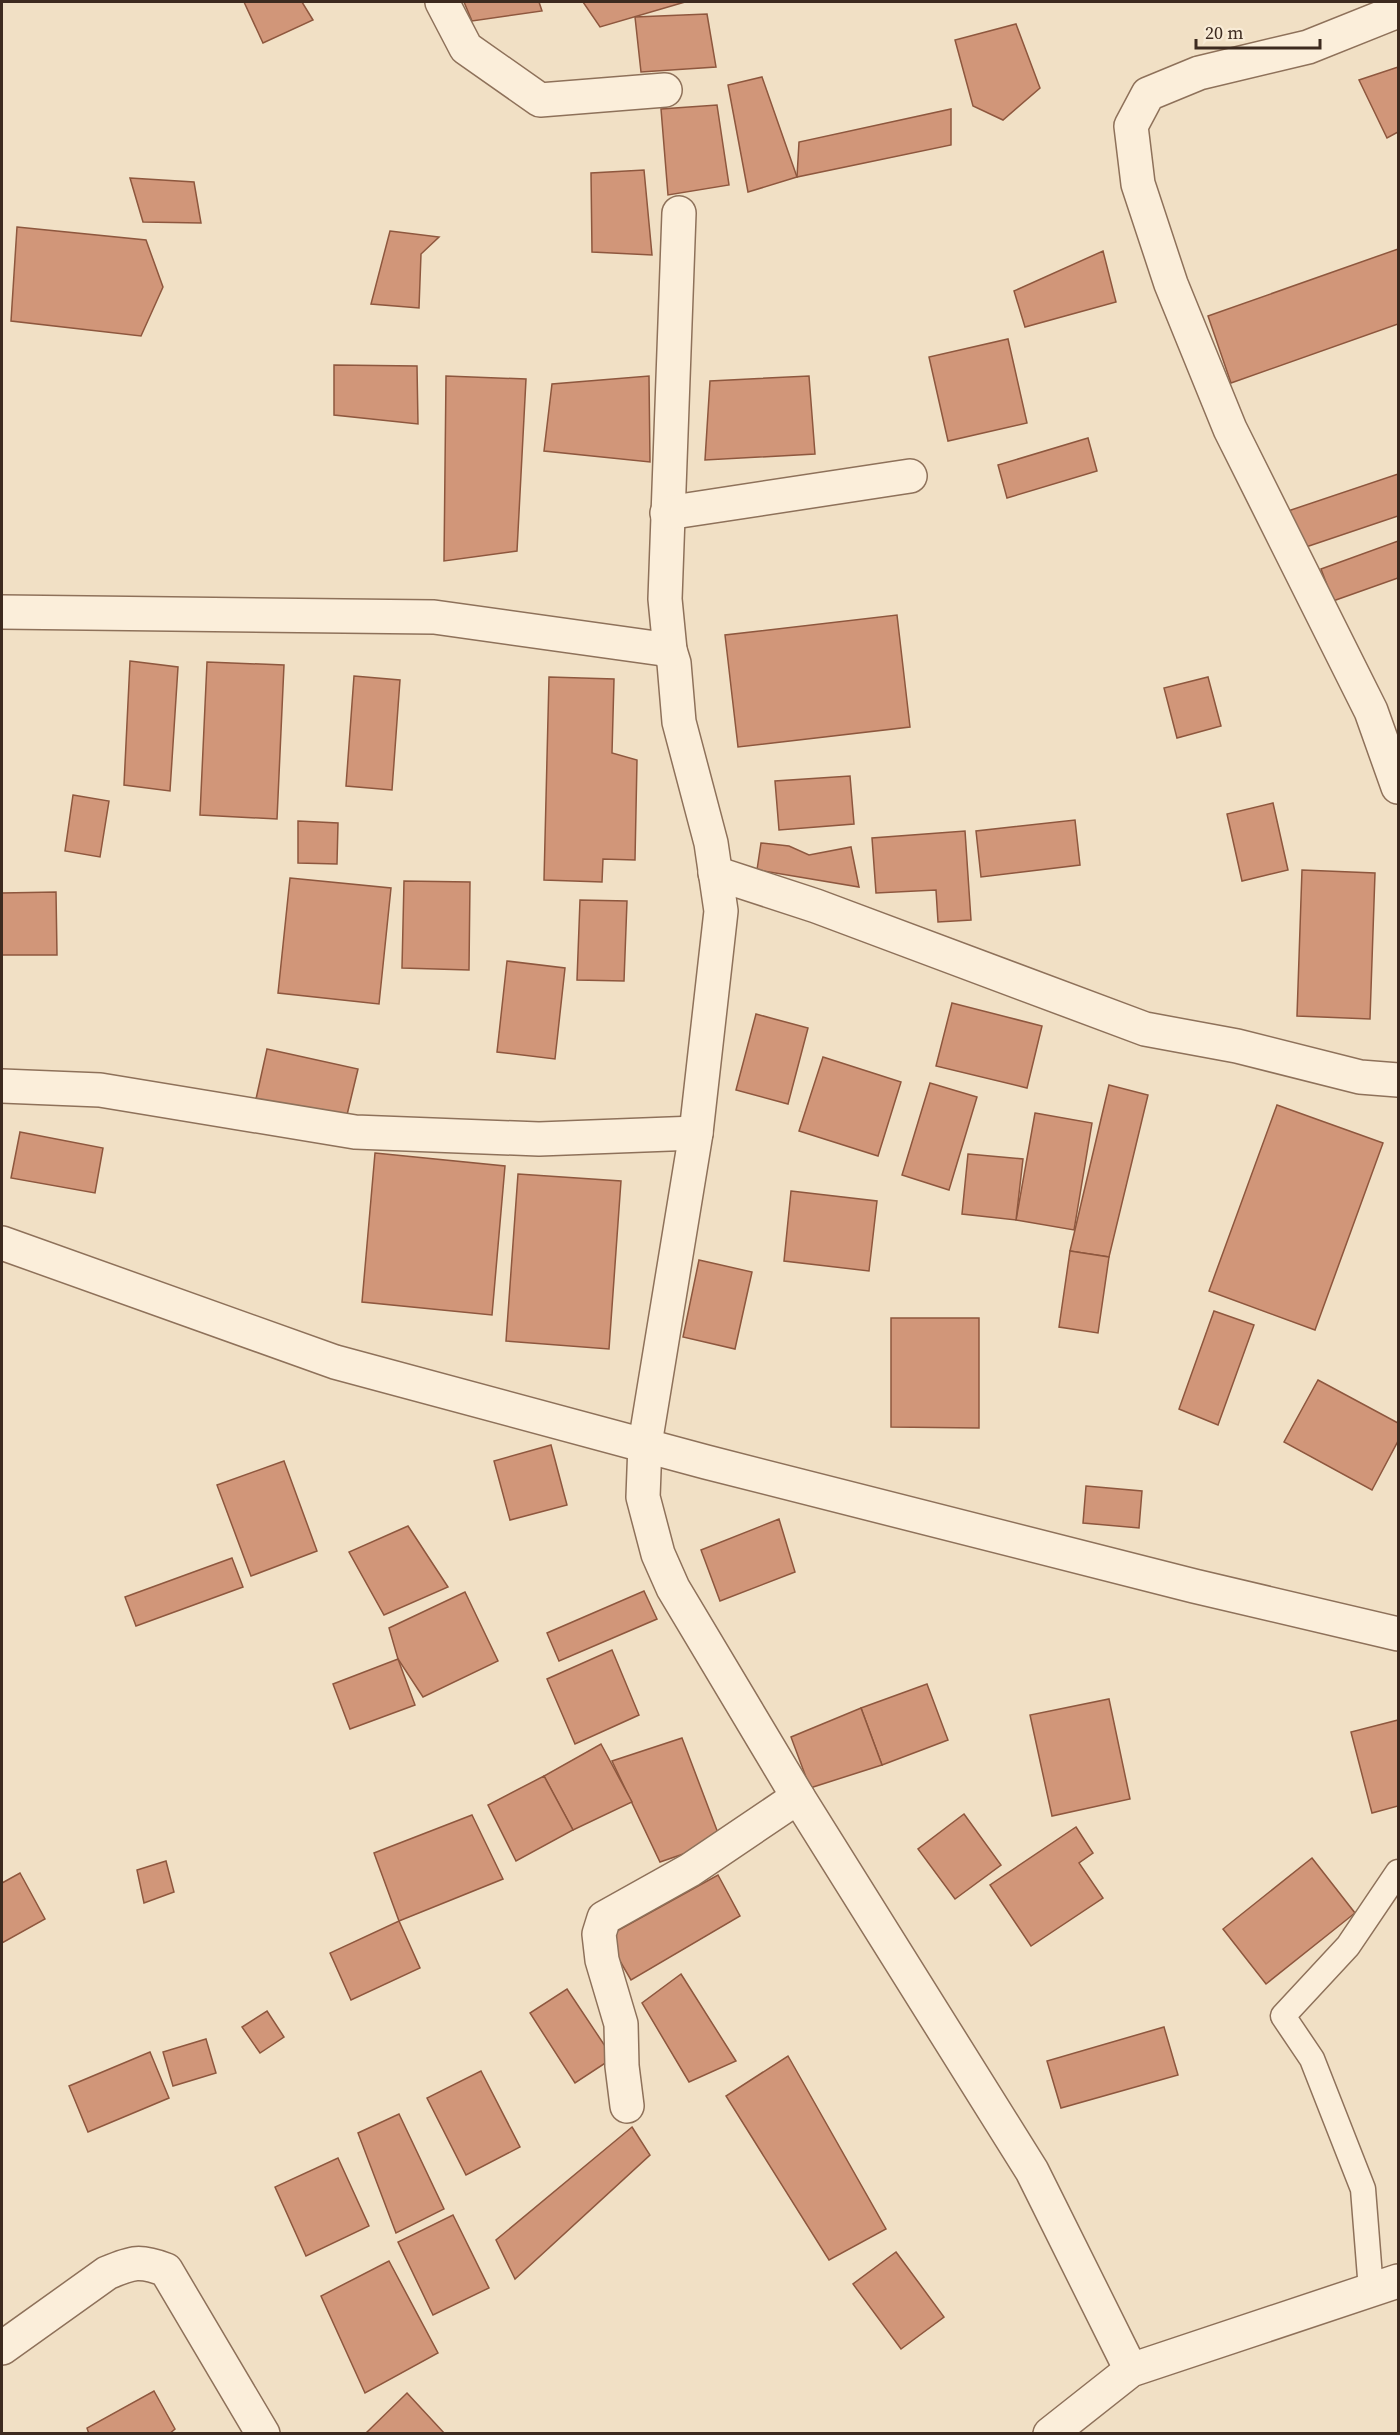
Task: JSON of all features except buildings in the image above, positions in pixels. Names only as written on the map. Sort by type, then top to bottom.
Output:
[{"type":"street","points":[[442,2],[465,48],[540,100],[665,90]]},
{"type":"street","points":[[1398,11],[1308,47],[1198,73],[1148,94],[1131,126],[1138,184],[1171,284],[1230,429],[1371,711],[1398,787]]},
{"type":"street","points":[[679,213],[665,599],[679,722],[711,843],[721,911],[696,1133],[645,1444],[643,1497],[658,1554],[673,1588],[798,1797],[1032,2171],[1131,2370]]},
{"type":"street","points":[[667,513],[910,476]]},
{"type":"street","points":[[2,612],[434,617],[670,650]]},
{"type":"street","points":[[716,873],[816,906],[1145,1029],[1237,1046],[1360,1077],[1398,1080]]},
{"type":"street","points":[[2,1086],[100,1090],[355,1132],[539,1139],[696,1133]]},
{"type":"street","points":[[2,1243],[335,1362],[706,1462],[1194,1586],[1398,1634]]},
{"type":"street","points":[[627,2106],[622,2066],[621,2024],[602,1960],[599,1934],[604,1918],[690,1870],[798,1797]]},
{"type":"street","points":[[2,2348],[107,2272],[126,2265],[146,2262],[166,2270],[263,2433]]},
{"type":"street","points":[[1050,2433],[1131,2370],[1385,2285]]},
{"type":"lane","points":[[1385,2285],[1363,2188],[1312,2059],[1283,2016],[1348,1946],[1398,1872]]}]
